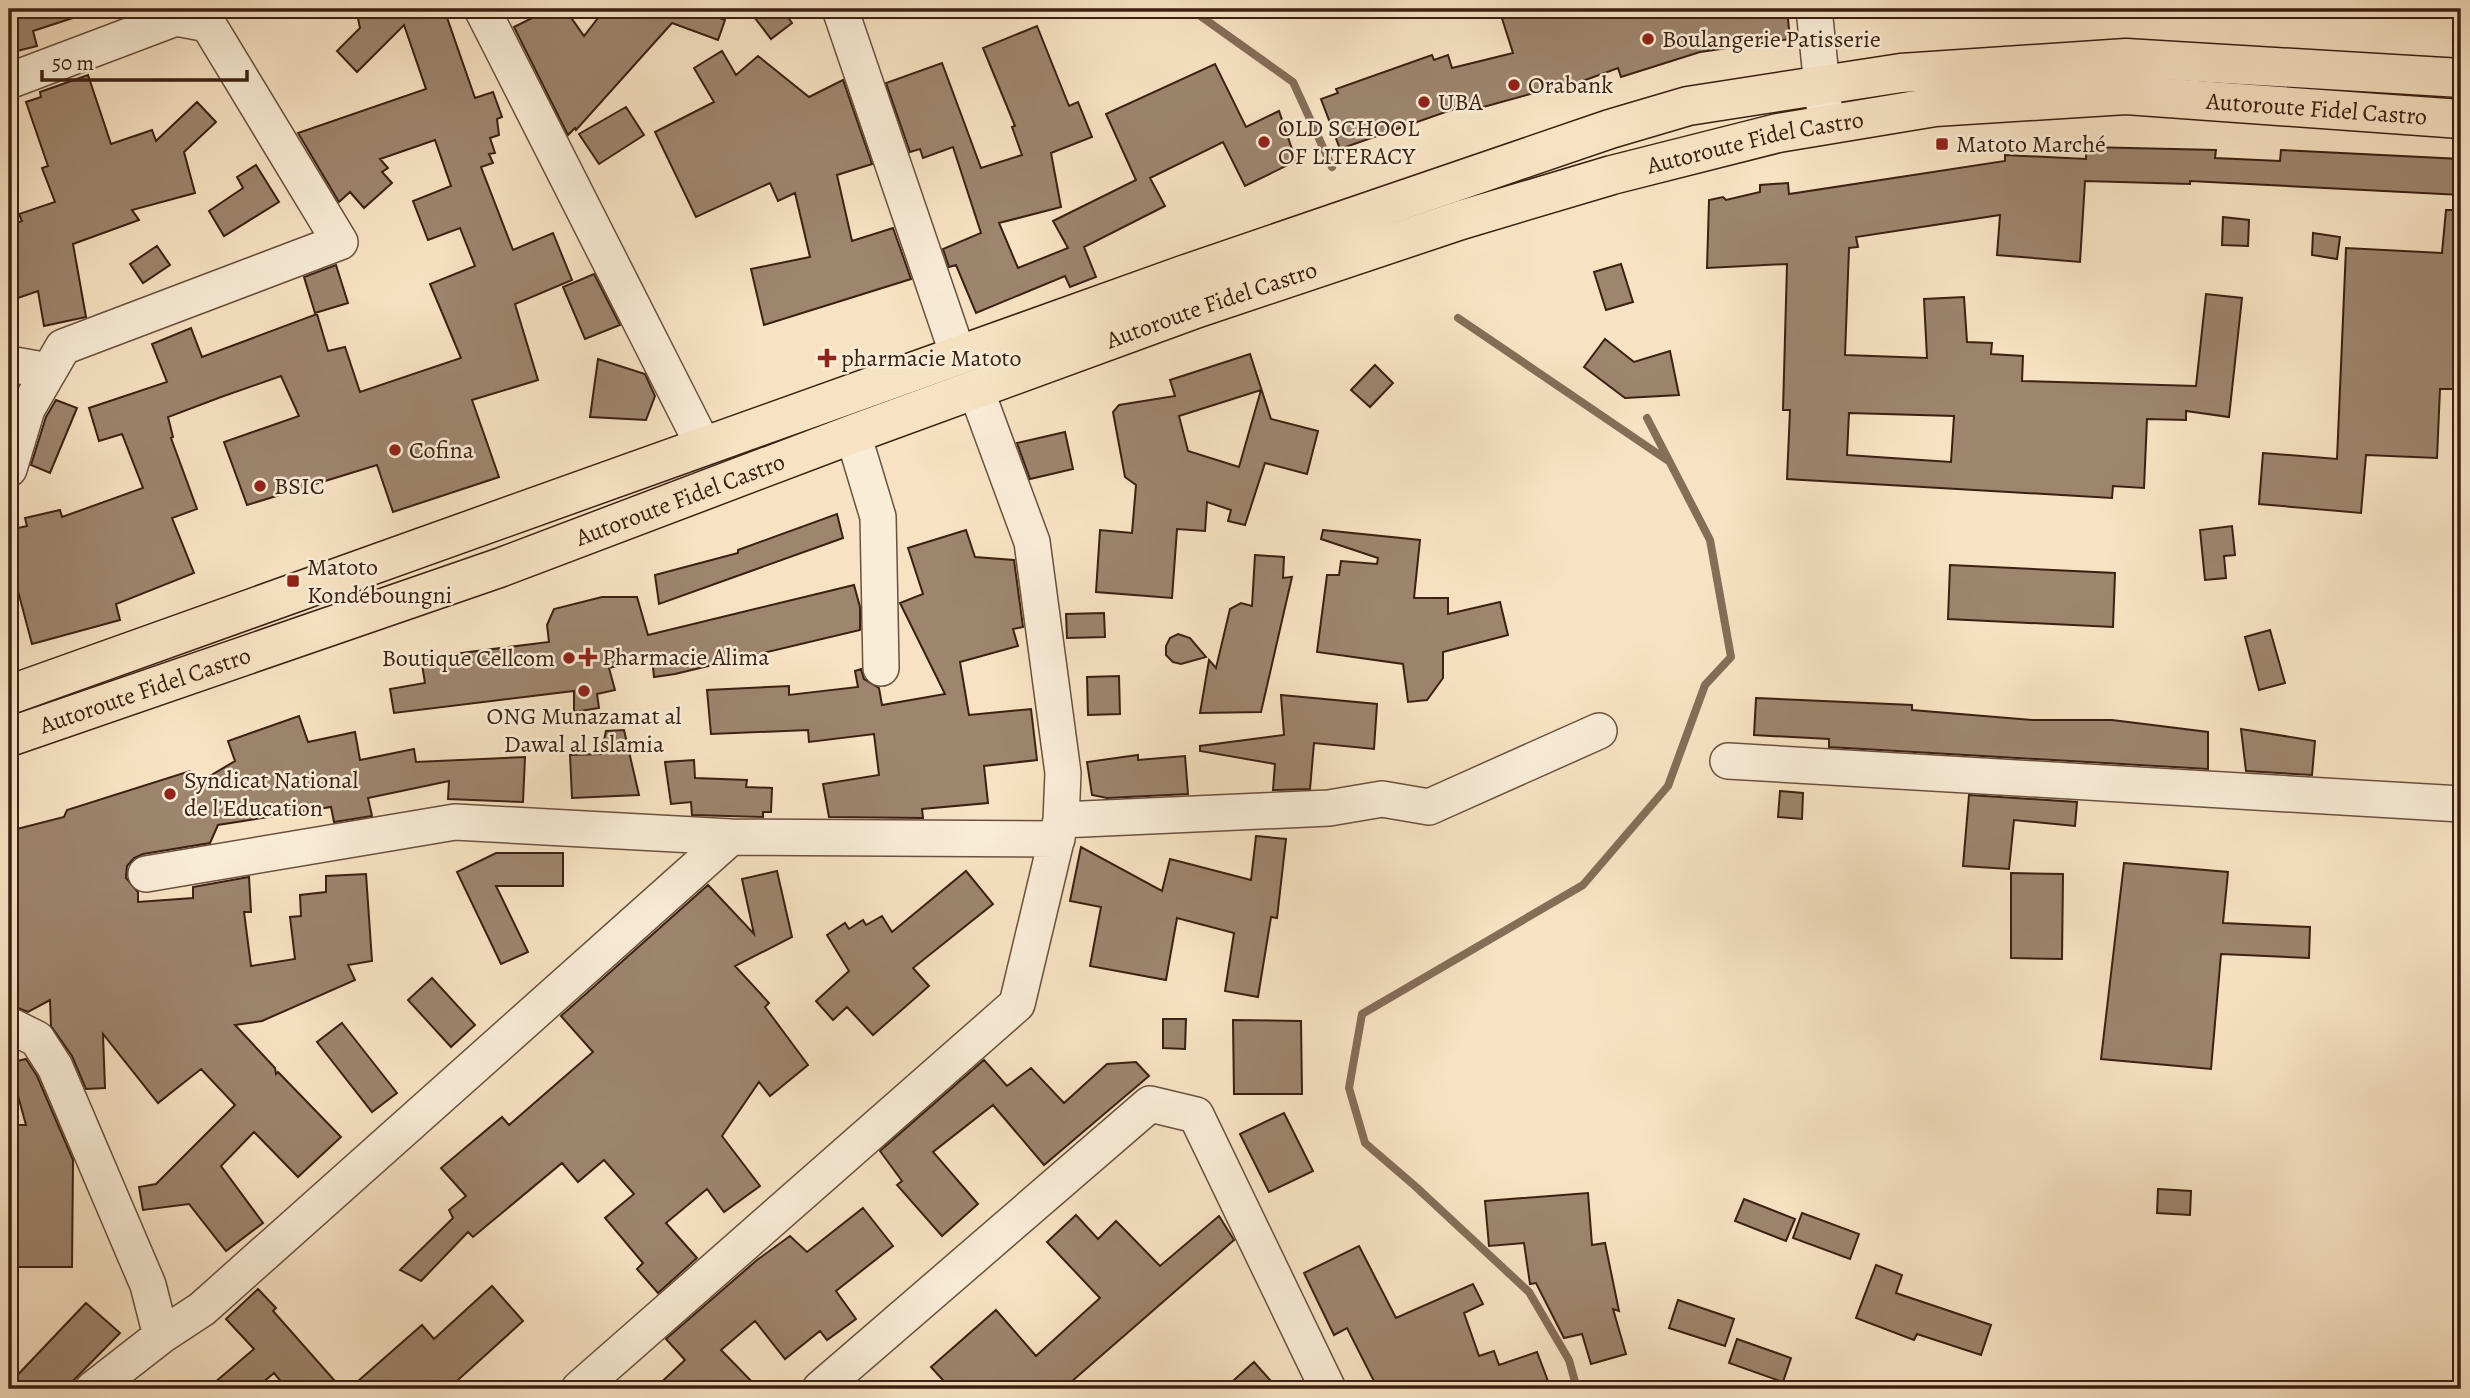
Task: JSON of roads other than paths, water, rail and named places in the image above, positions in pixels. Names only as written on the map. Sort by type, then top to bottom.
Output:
[{"type":"highway","name":"Autoroute Fidel Castro","points":[[9,695],[958,355],[1610,129],[1688,106],[1819,83],[1901,73],[2126,58],[2461,78]]},
{"type":"highway","name":"Autoroute Fidel Castro","points":[[9,737],[499,568],[853,434],[1198,308],[1461,220],[1612,175],[1779,132],[1936,107],[2126,95],[2461,119]]},
{"type":"street","points":[[482,9],[703,445]]},
{"type":"street","points":[[840,9],[958,355]]},
{"type":"street","points":[[1814,9],[1819,83],[1827,125]]},
{"type":"street","points":[[9,81],[176,18],[208,24],[340,242],[63,347],[27,410],[9,469]]},
{"type":"street","points":[[9,363],[49,371]]},
{"type":"street","points":[[579,1389],[1017,1004],[1059,829],[1063,773],[1032,542],[976,390]]},
{"type":"street","points":[[853,434],[878,517],[881,668]]},
{"type":"street","points":[[146,874],[455,822],[731,837],[1059,829],[1329,808],[1382,799],[1429,807],[1599,731]]},
{"type":"street","points":[[1728,761],[2461,804]]},
{"type":"street","points":[[93,1389],[161,1336],[202,1310],[731,837]]},
{"type":"street","points":[[9,1025],[37,1039],[55,1067],[148,1285],[161,1336]]},
{"type":"street","points":[[820,1389],[1150,1104],[1196,1115],[1328,1389]]},
{"type":"waterway","points":[[1196,9],[1199,15],[1293,82],[1332,167]]},
{"type":"waterway","points":[[1458,318],[1667,460]]},
{"type":"waterway","points":[[1577,1389],[1569,1360],[1529,1292],[1365,1143],[1349,1088],[1362,1014],[1583,885],[1668,786],[1705,685],[1731,657],[1710,540],[1647,418]]},
{"type":"place","name":"Boulangerie Patisserie","points":[[1648,39]]},
{"type":"place","name":"Orabank","points":[[1514,85]]},
{"type":"place","name":"UBA","points":[[1424,102]]},
{"type":"place","name":"OLD SCHOOL OF LITERACY","points":[[1264,142]]},
{"type":"place","name":"Matoto Marché","points":[[1942,144]]},
{"type":"place","name":"pharmacie Matoto","points":[[827,358]]},
{"type":"place","name":"Cofina","points":[[395,450]]},
{"type":"place","name":"BSIC","points":[[260,486]]},
{"type":"place","name":"Matoto Kondéboungni","points":[[293,581]]},
{"type":"place","name":"Pharmacie Alima","points":[[588,657]]},
{"type":"place","name":"Boutique Cellcom","points":[[569,658]]},
{"type":"place","name":"ONG Munazamat al Dawal al Islamia","points":[[584,691]]},
{"type":"place","name":"Syndicat National de l'Education","points":[[170,794]]}]
